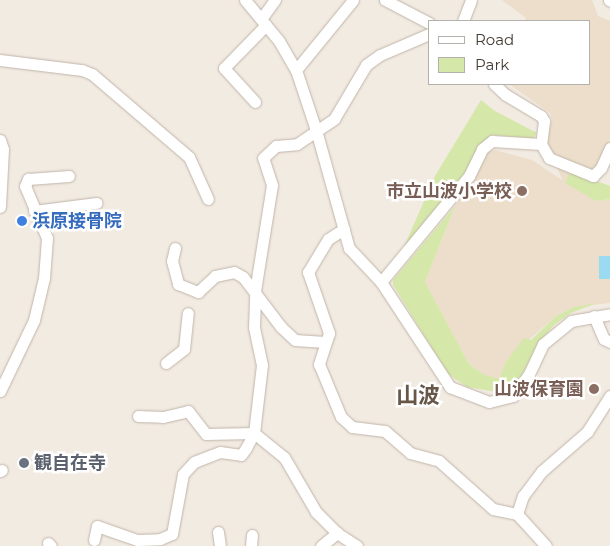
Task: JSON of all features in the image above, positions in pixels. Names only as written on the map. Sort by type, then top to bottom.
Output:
[{"type":"street","points":[[245,0],[264,22],[296,70],[316,130],[349,248],[381,282],[450,387],[489,402],[513,396],[529,374],[543,344],[571,321],[610,314]]},
{"type":"street","points":[[255,102],[224,68],[264,22],[275,0]]},
{"type":"street","points":[[296,70],[353,0]]},
{"type":"street","points":[[385,0],[428,22]]},
{"type":"street","points":[[463,20],[471,0]]},
{"type":"street","points":[[94,540],[97,526],[136,540],[160,539],[172,534],[183,474],[194,462],[220,452],[240,455],[254,433],[262,365],[254,328],[255,291],[272,185],[263,158],[276,146],[296,144],[339,113],[366,65],[380,55],[428,34]]},
{"type":"street","points":[[0,60],[82,70],[92,74],[189,157],[208,199]]},
{"type":"street","points":[[495,85],[541,116],[544,121],[541,144],[549,158],[593,176],[602,168],[610,148]]},
{"type":"street","points":[[0,140],[3,149],[0,208]]},
{"type":"street","points":[[381,282],[469,176],[482,149],[492,141],[541,144]]},
{"type":"street","points":[[0,391],[34,320],[44,278],[48,238],[24,186],[28,179],[69,176]]},
{"type":"street","points":[[34,211],[96,204]]},
{"type":"street","points":[[344,229],[328,239],[308,272],[327,318],[329,333],[319,364],[341,417],[352,426],[385,431],[410,453],[439,461],[493,509],[517,514],[546,546]]},
{"type":"street","points":[[174,248],[172,261],[178,284],[198,292],[214,276],[234,272],[243,278],[255,291],[280,327],[295,340],[325,342]]},
{"type":"street","points":[[166,363],[184,349],[188,313]]},
{"type":"street","points":[[594,316],[604,338],[610,342]]},
{"type":"street","points":[[517,514],[523,496],[532,484],[587,432],[610,396]]},
{"type":"street","points":[[138,416],[163,417],[188,411],[206,434],[254,433],[284,457],[294,470],[304,496],[337,533],[357,546]]},
{"type":"street","points":[[218,532],[217,543],[220,546]]},
{"type":"street","points":[[321,546],[337,533]]},
{"type":"shaded area","name":"市立山波小学校","points":[[502,0],[592,0],[598,16],[610,21],[610,139],[599,167],[592,171],[596,201],[610,199],[610,303],[574,307],[556,316],[506,362],[499,380],[485,375],[469,364],[425,282],[455,206],[486,153],[495,150],[532,160],[562,180],[552,154],[545,146],[552,120],[550,113],[510,85],[590,85],[590,20],[525,20],[526,18]]},
{"type":"green space","points":[[481,100],[495,111],[537,133],[532,139],[493,135],[479,147],[467,175],[403,249],[435,176]]},
{"type":"green space","points":[[570,171],[610,186],[610,199],[596,201],[565,183]]},
{"type":"green space","points":[[455,206],[425,282],[469,364],[485,375],[499,379],[506,362],[524,338],[531,340],[556,316],[574,307],[597,303],[571,313],[554,325],[537,345],[519,381],[503,393],[467,387],[448,374],[393,285],[393,280]]},
{"type":"water","points":[[599,256],[610,256],[610,279],[599,279]]},
{"type":"place","name":"市立山波小学校","points":[[522,191]]},
{"type":"place","name":"浜原接骨院","points":[[22,221]]},
{"type":"place","name":"山波保育園","points":[[594,389]]},
{"type":"place","name":"観自在寺","points":[[24,463]]},
{"type":"district","name":"山波","points":[[418,396]]}]
